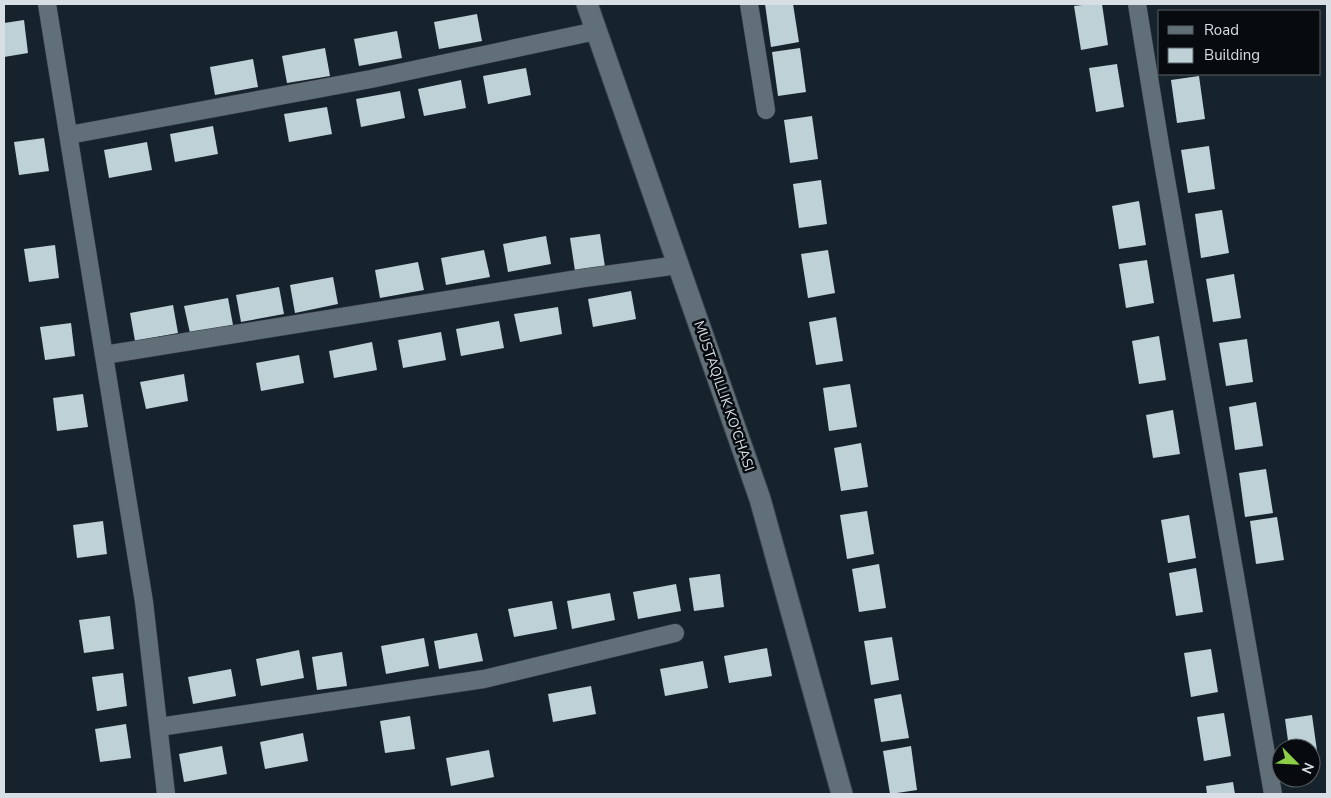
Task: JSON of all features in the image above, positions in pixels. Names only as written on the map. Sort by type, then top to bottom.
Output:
[{"type":"street","points":[[47,4],[144,602],[166,794]]},
{"type":"street","name":"MUSTAQILLIK KO'CHASI","points":[[587,4],[760,499],[842,794]]},
{"type":"street","points":[[749,4],[766,110]]},
{"type":"street","points":[[1138,4],[1160,145],[1273,794]]},
{"type":"street","points":[[69,135],[371,79],[596,31]]},
{"type":"street","points":[[104,354],[584,278],[678,265]]},
{"type":"street","points":[[158,727],[484,679],[675,633]]},
{"type":"building","points":[[765,4],[793,4],[799,42],[771,47]]},
{"type":"building","points":[[1102,4],[1108,45],[1081,50],[1074,6]]},
{"type":"building","points":[[477,14],[482,41],[439,49],[434,22]]},
{"type":"building","points":[[24,20],[28,53],[4,57],[4,23]]},
{"type":"building","points":[[397,31],[402,58],[359,66],[354,39]]},
{"type":"building","points":[[325,48],[330,76],[287,83],[282,56]]},
{"type":"building","points":[[800,48],[806,92],[778,96],[772,52]]},
{"type":"building","points":[[253,59],[258,87],[215,95],[210,67]]},
{"type":"building","points":[[1117,64],[1124,107],[1096,112],[1089,68]]},
{"type":"building","points":[[526,68],[531,95],[488,104],[483,76]]},
{"type":"building","points":[[1199,76],[1205,119],[1177,123],[1171,80]]},
{"type":"building","points":[[461,80],[466,108],[424,116],[418,89]]},
{"type":"building","points":[[400,91],[405,118],[361,127],[356,99]]},
{"type":"building","points":[[327,107],[332,134],[289,142],[284,114]]},
{"type":"building","points":[[812,116],[818,159],[790,163],[784,120]]},
{"type":"building","points":[[213,126],[218,154],[175,162],[170,134]]},
{"type":"building","points":[[44,138],[49,171],[19,175],[14,142]]},
{"type":"building","points":[[147,142],[152,170],[109,178],[104,150]]},
{"type":"building","points":[[1209,146],[1215,189],[1188,193],[1181,150]]},
{"type":"building","points":[[821,180],[827,224],[799,228],[793,184]]},
{"type":"building","points":[[1139,201],[1146,245],[1119,249],[1112,206]]},
{"type":"building","points":[[1222,210],[1229,253],[1201,258],[1195,214]]},
{"type":"building","points":[[600,234],[605,267],[575,271],[570,238]]},
{"type":"building","points":[[546,236],[551,264],[508,272],[503,244]]},
{"type":"building","points":[[55,245],[59,278],[29,282],[24,249]]},
{"type":"building","points":[[484,250],[490,277],[446,285],[441,258]]},
{"type":"building","points":[[828,250],[835,293],[808,298],[801,254]]},
{"type":"building","points":[[1147,260],[1154,303],[1126,308],[1119,264]]},
{"type":"building","points":[[418,262],[424,290],[380,298],[375,270]]},
{"type":"building","points":[[1234,274],[1241,318],[1213,322],[1206,279]]},
{"type":"building","points":[[333,277],[338,304],[295,313],[290,285]]},
{"type":"building","points":[[279,287],[284,314],[241,322],[236,295]]},
{"type":"building","points":[[631,291],[636,319],[593,327],[588,299]]},
{"type":"building","points":[[228,298],[233,325],[190,333],[184,306]]},
{"type":"building","points":[[173,305],[178,333],[135,341],[130,313]]},
{"type":"building","points":[[558,307],[562,334],[520,342],[514,314]]},
{"type":"building","points":[[836,317],[843,361],[816,365],[809,322]]},
{"type":"building","points":[[499,321],[504,348],[461,356],[456,329]]},
{"type":"building","points":[[71,323],[75,356],[45,360],[40,327]]},
{"type":"building","points":[[441,332],[446,360],[403,368],[398,340]]},
{"type":"building","points":[[1159,336],[1166,380],[1139,384],[1132,341]]},
{"type":"building","points":[[1247,339],[1253,382],[1226,386],[1219,343]]},
{"type":"building","points":[[372,342],[377,370],[334,378],[329,351]]},
{"type":"building","points":[[299,355],[304,383],[261,391],[256,363]]},
{"type":"building","points":[[184,374],[188,401],[146,409],[140,382]]},
{"type":"building","points":[[850,384],[857,427],[829,431],[823,388]]},
{"type":"building","points":[[83,394],[88,427],[57,431],[53,398]]},
{"type":"building","points":[[1256,402],[1263,446],[1235,450],[1229,407]]},
{"type":"building","points":[[1173,410],[1180,454],[1153,458],[1146,415]]},
{"type":"building","points":[[861,443],[868,487],[841,491],[834,448]]},
{"type":"building","points":[[1266,469],[1273,513],[1245,517],[1239,473]]},
{"type":"building","points":[[867,511],[874,554],[847,559],[840,515]]},
{"type":"building","points":[[1189,515],[1196,558],[1168,563],[1161,520]]},
{"type":"building","points":[[1277,517],[1284,560],[1256,564],[1250,521]]},
{"type":"building","points":[[103,521],[107,554],[77,558],[73,525]]},
{"type":"building","points":[[879,564],[886,608],[859,612],[852,569]]},
{"type":"building","points":[[1196,568],[1203,612],[1176,616],[1169,573]]},
{"type":"building","points":[[720,574],[724,607],[694,611],[689,578]]},
{"type":"building","points":[[676,584],[681,611],[638,619],[633,592]]},
{"type":"building","points":[[610,593],[615,620],[572,629],[567,601]]},
{"type":"building","points":[[552,601],[557,629],[514,637],[508,609]]},
{"type":"building","points":[[110,616],[114,649],[84,653],[79,620]]},
{"type":"building","points":[[477,633],[483,661],[439,669],[434,641]]},
{"type":"building","points":[[892,637],[899,680],[871,685],[864,641]]},
{"type":"building","points":[[424,638],[429,666],[386,674],[381,646]]},
{"type":"building","points":[[767,648],[772,676],[729,683],[724,656]]},
{"type":"building","points":[[1211,649],[1218,692],[1191,697],[1184,653]]},
{"type":"building","points":[[299,650],[304,678],[261,686],[256,659]]},
{"type":"building","points":[[342,652],[347,686],[317,690],[312,657]]},
{"type":"building","points":[[703,661],[708,688],[665,696],[660,669]]},
{"type":"building","points":[[231,669],[236,696],[193,704],[188,677]]},
{"type":"building","points":[[123,673],[127,706],[97,711],[92,677]]},
{"type":"building","points":[[591,686],[596,714],[553,722],[548,694]]},
{"type":"building","points":[[901,694],[909,738],[881,742],[874,699]]},
{"type":"building","points":[[1224,713],[1231,756],[1204,761],[1197,717]]},
{"type":"building","points":[[1312,715],[1315,738],[1288,738],[1285,719]]},
{"type":"building","points":[[410,716],[415,749],[385,753],[380,721]]},
{"type":"building","points":[[126,724],[131,758],[100,762],[95,729]]},
{"type":"building","points":[[303,733],[308,761],[265,769],[260,742]]},
{"type":"building","points":[[222,746],[227,774],[184,782],[179,754]]},
{"type":"building","points":[[911,746],[917,790],[890,794],[883,751]]},
{"type":"building","points":[[489,750],[494,777],[451,786],[446,758]]},
{"type":"building","points":[[1233,782],[1235,794],[1207,794],[1206,786]]}]
